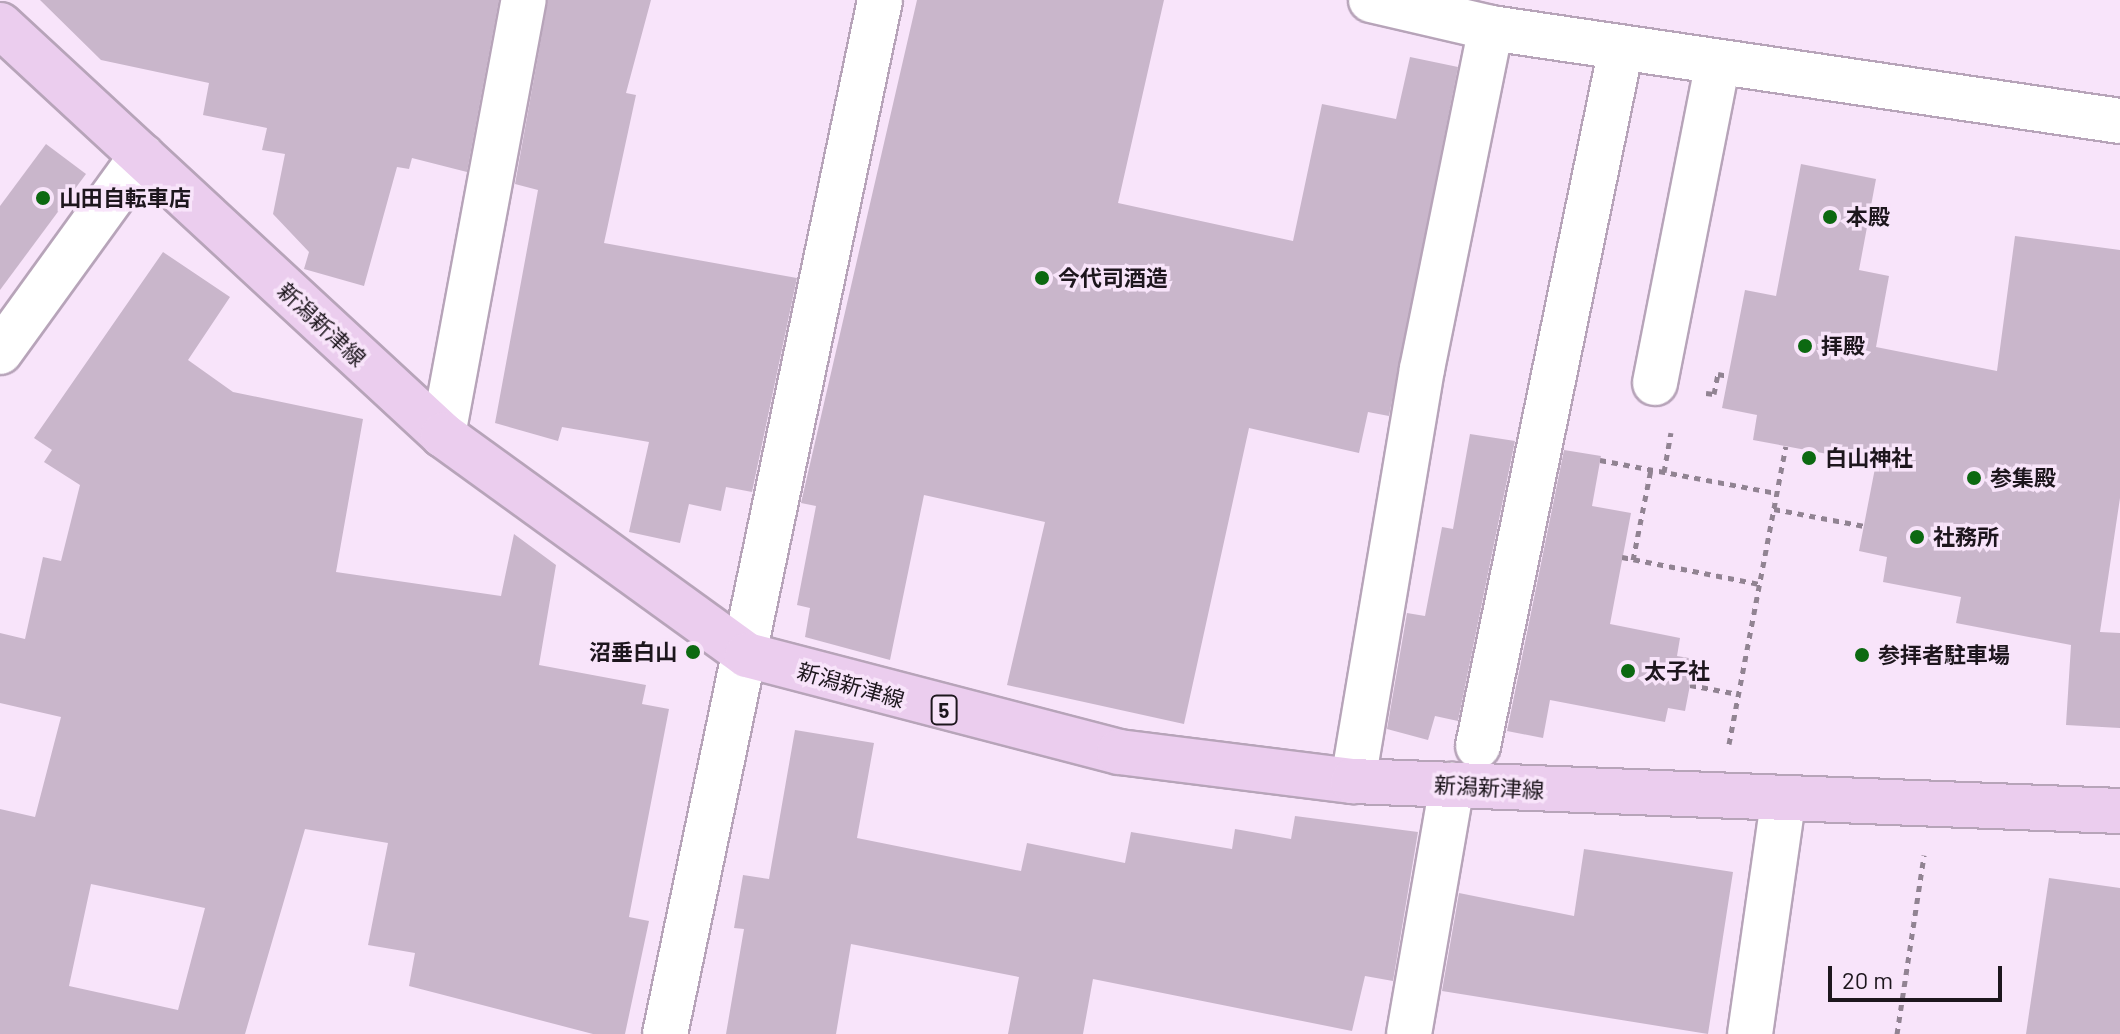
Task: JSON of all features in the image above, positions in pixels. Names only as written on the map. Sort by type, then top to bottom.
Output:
[{"type":"main road","name":"新潟新津線","points":[[0,25],[443,435],[747,655],[1119,752],[1353,781],[1783,801],[1932,803],[2120,811]]},
{"type":"street","points":[[443,435],[524,0]]},
{"type":"street","points":[[665,1034],[747,655],[880,0]]},
{"type":"street","points":[[1371,0],[1491,28],[2120,121]]},
{"type":"street","points":[[1353,781],[1422,369],[1491,28]]},
{"type":"street","points":[[1478,746],[1621,48]]},
{"type":"street","points":[[1655,383],[1718,62]]},
{"type":"street","points":[[0,352],[142,156]]},
{"type":"street","points":[[1409,1034],[1452,785]]},
{"type":"street","points":[[1750,1034],[1783,801]]},
{"type":"path","points":[[1718,798],[1786,446]]},
{"type":"path","points":[[1600,460],[1777,493]]},
{"type":"path","points":[[1633,560],[1651,469]]},
{"type":"path","points":[[1774,509],[1864,526]]},
{"type":"path","points":[[1622,557],[1759,584]]},
{"type":"path","points":[[1690,685],[1738,694]]},
{"type":"path","points":[[1897,1034],[1932,803]]},
{"type":"building","points":[[40,0],[499,0],[467,172],[412,158],[409,169],[397,167],[364,286],[304,269],[309,252],[273,214],[285,154],[262,150],[267,128],[203,115],[209,83],[101,60]]},
{"type":"building","points":[[548,0],[651,0],[626,93],[636,95],[604,243],[797,278],[752,492],[726,487],[721,511],[689,504],[680,543],[629,532],[649,442],[562,427],[558,441],[495,423],[538,190],[515,184]]},
{"type":"building","name":"今代司酒造","points":[[917,0],[1164,0],[1118,203],[1293,241],[1322,104],[1396,119],[1410,57],[1458,67],[1389,416],[1368,412],[1359,453],[1249,428],[1184,724],[1007,685],[1045,522],[924,495],[890,660],[805,637],[810,608],[797,605],[816,506],[801,503]]},
{"type":"building","points":[[46,144],[86,174],[0,290],[0,206]]},
{"type":"building","points":[[1801,164],[1876,179],[1859,270],[1889,276],[1876,347],[1997,371],[2015,236],[2120,250],[2120,498],[2100,632],[2120,633],[2120,728],[2066,725],[2071,645],[1956,623],[1961,597],[1883,582],[1887,557],[1859,551],[1876,463],[1753,440],[1757,415],[1722,408],[1745,290],[1776,296]]},
{"type":"building","points":[[163,252],[230,297],[188,360],[233,392],[363,419],[336,572],[501,596],[514,534],[556,565],[539,665],[646,685],[642,704],[669,709],[629,917],[649,921],[625,1034],[593,1034],[409,986],[415,953],[368,945],[388,843],[305,829],[245,1034],[0,1034],[0,809],[35,817],[61,717],[0,703],[0,633],[25,639],[43,557],[61,561],[80,485],[44,462],[52,450],[34,438]],"holes":[[[91,884],[205,908],[178,1010],[69,986]]]},
{"type":"building","points":[[1470,434],[1515,441],[1458,721],[1435,716],[1428,740],[1387,729],[1407,613],[1425,616],[1442,527],[1453,529]]},
{"type":"building","points":[[1564,450],[1601,456],[1592,506],[1631,513],[1610,624],[1680,638],[1677,656],[1695,659],[1685,711],[1668,708],[1665,722],[1550,700],[1543,738],[1507,731]]},
{"type":"building","points":[[795,730],[874,743],[857,838],[1021,871],[1027,843],[1125,863],[1131,832],[1232,849],[1235,829],[1291,839],[1295,816],[1418,832],[1393,981],[1365,976],[1352,1031],[1093,979],[1083,1034],[1008,1034],[1019,977],[851,944],[836,1034],[726,1034],[744,929],[734,928],[743,875],[769,879]]},
{"type":"building","points":[[1584,849],[1733,872],[1708,1034],[1442,991],[1459,893],[1574,916]]},
{"type":"building","points":[[2049,878],[2120,888],[2120,1034],[2026,1034]]},
{"type":"place","name":"山田自転車店","points":[[43,198]]},
{"type":"place","name":"本殿","points":[[1830,217]]},
{"type":"place","name":"今代司酒造","points":[[1042,278]]},
{"type":"place","name":"拝殿","points":[[1805,346]]},
{"type":"place","name":"白山神社","points":[[1809,458]]},
{"type":"place","name":"参集殿","points":[[1974,478]]},
{"type":"place","name":"社務所","points":[[1917,537]]},
{"type":"place","name":"沼垂白山","points":[[693,652]]},
{"type":"place","name":"参拝者駐車場","points":[[1862,655]]},
{"type":"place","name":"太子社","points":[[1628,671]]}]
